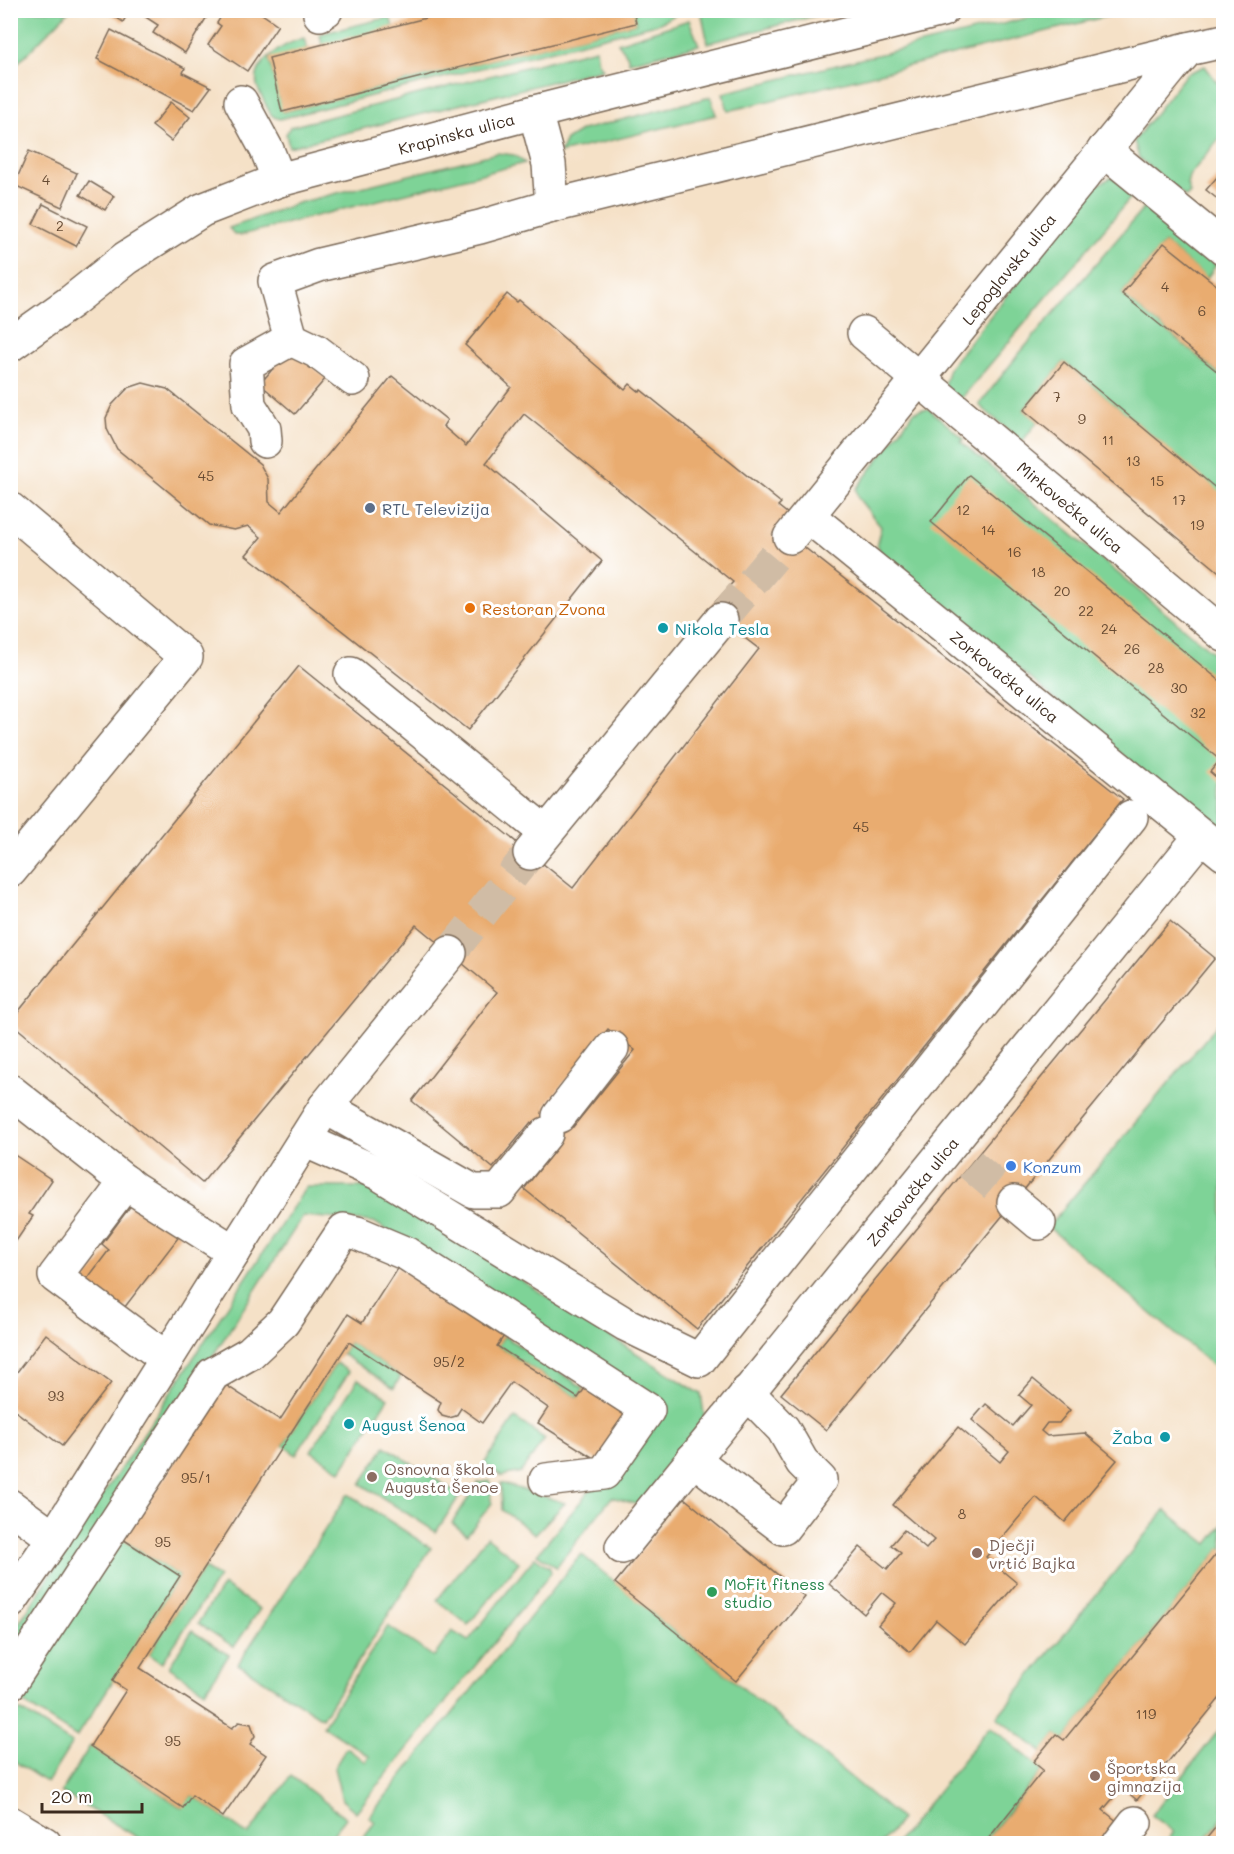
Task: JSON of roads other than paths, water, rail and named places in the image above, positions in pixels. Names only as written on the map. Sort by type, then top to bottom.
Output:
[{"type":"street","name":"Krapinska ulica","points":[[10,345],[72,301],[126,258],[202,210],[279,180],[535,112],[942,10]]},
{"type":"street","points":[[353,379],[316,351],[291,339],[275,281],[319,265],[480,227],[552,206],[1224,41]]},
{"type":"street","name":"Lepoglavska ulica","points":[[799,527],[1188,49]]},
{"type":"street","points":[[241,102],[267,150],[279,180]]},
{"type":"street","points":[[535,112],[549,164],[552,206]]},
{"type":"street","points":[[1104,150],[1224,248]]},
{"type":"street","name":"Mirkovečka ulica","points":[[864,333],[1224,635]]},
{"type":"street","points":[[265,441],[264,429],[249,405],[246,364],[291,339]]},
{"type":"street","points":[[10,509],[186,657],[10,871]]},
{"type":"street","name":"Zorkovačka ulica","points":[[622,1547],[747,1392],[960,1154],[1212,845],[799,527]]},
{"type":"street","points":[[351,674],[538,843],[722,620]]},
{"type":"street","points":[[304,1140],[378,1173],[626,1324],[699,1360],[1131,817]]},
{"type":"street","points":[[10,1602],[54,1538],[325,1107],[450,953]]},
{"type":"street","points":[[325,1107],[473,1191],[499,1191],[612,1048]]},
{"type":"street","points":[[10,1091],[126,1182],[234,1252]]},
{"type":"street","points":[[126,1182],[55,1276],[167,1359]]},
{"type":"street","points":[[1014,1202],[1039,1223]]},
{"type":"street","points":[[10,1683],[213,1374],[250,1353],[283,1322],[344,1230],[357,1233],[407,1254],[648,1410],[604,1473],[546,1480]]},
{"type":"street","points":[[693,1459],[783,1528],[820,1480],[802,1462],[783,1429],[747,1392]]},
{"type":"street","points":[[10,1506],[54,1538]]},
{"type":"street","points":[[10,1823],[45,1844]]},
{"type":"tunnel","points":[[721,620],[790,537]]},
{"type":"tunnel","points":[[450,953],[530,853]]},
{"type":"tunnel","points":[[970,1164],[1014,1202]]},
{"type":"place","name":"RTL Televizija","points":[[370,508]]},
{"type":"place","name":"Restoran Zvona","points":[[470,608]]},
{"type":"place","name":"Nikola Tesla","points":[[663,628]]},
{"type":"place","name":"Konzum","points":[[1011,1166]]},
{"type":"place","name":"August Šenoa","points":[[349,1424]]},
{"type":"place","name":"Žaba","points":[[1165,1437]]},
{"type":"place","name":"Osnovna škola Augusta Šenoe","points":[[372,1477]]},
{"type":"place","name":"Dječji vrtić Bajka","points":[[977,1553]]},
{"type":"place","name":"MoFit fitness studio","points":[[712,1592]]},
{"type":"place","name":"Športska gimnazija","points":[[1095,1776]]}]
